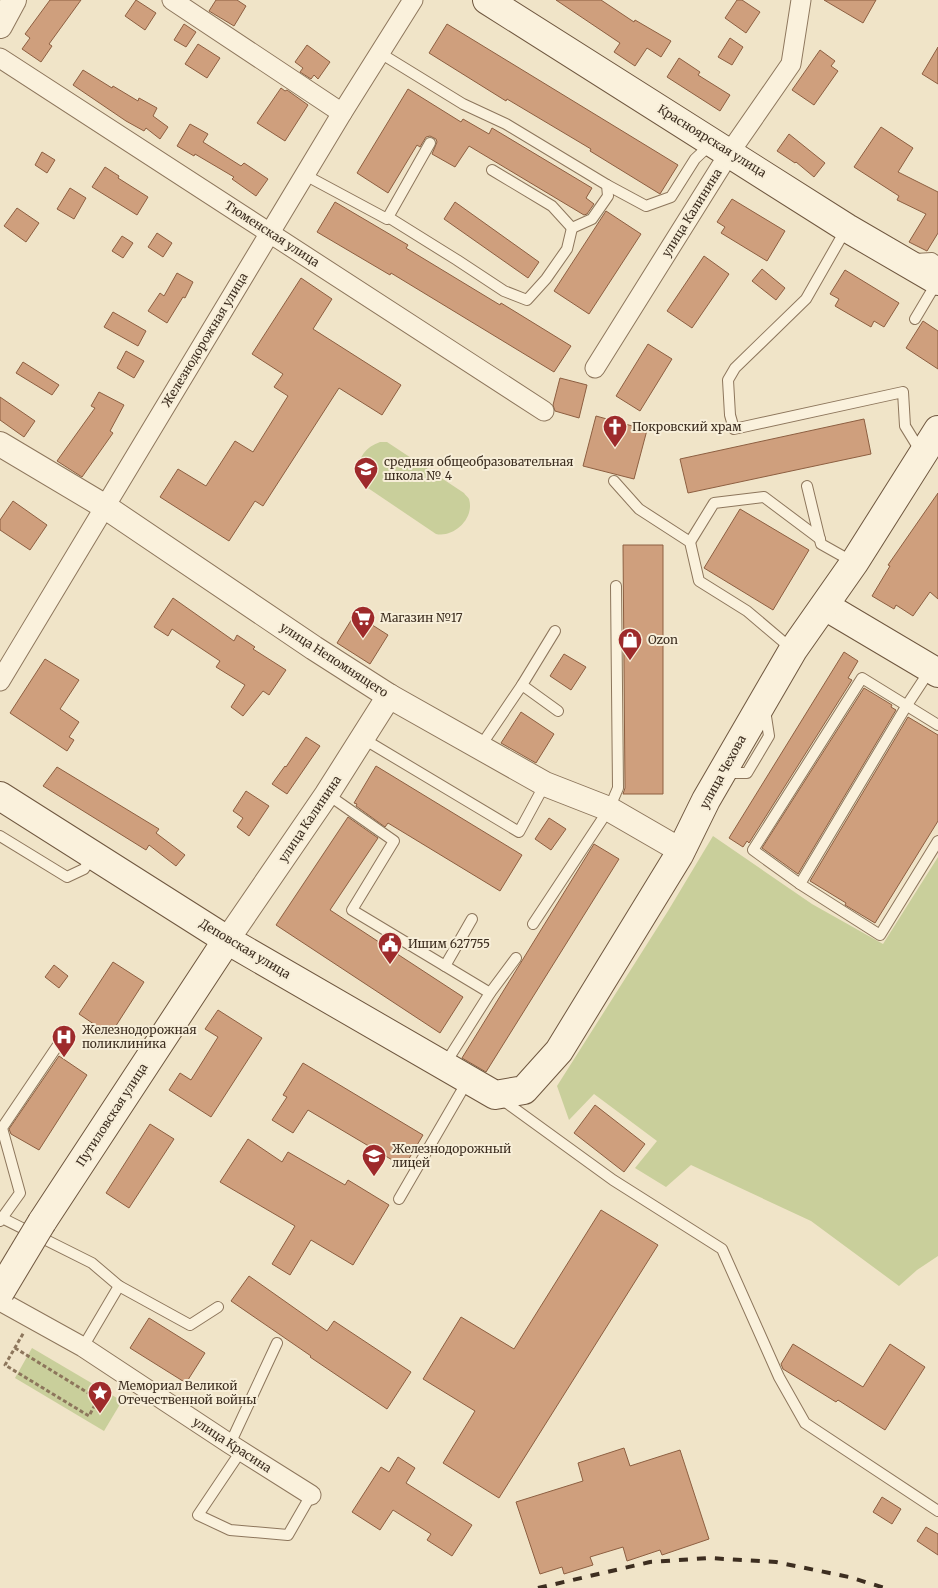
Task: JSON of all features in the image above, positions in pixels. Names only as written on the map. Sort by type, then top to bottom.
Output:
[{"type":"main road","name":"Красноярская улица","points":[[486,0],[722,147],[847,228],[938,281]]},
{"type":"main road","name":"улица Чехова","points":[[495,1095],[524,1090],[559,1051],[679,855],[706,800],[793,650],[854,563],[938,430]]},
{"type":"main road","points":[[824,606],[934,671]]},
{"type":"main road","name":"Деповская улица","points":[[0,796],[227,940],[495,1095]]},
{"type":"main road","name":"Путиловская улица","points":[[0,1292],[42,1222],[227,940]]},
{"type":"street","points":[[0,26],[14,0]]},
{"type":"street","points":[[172,0],[342,112]]},
{"type":"street","name":"Железнодорожная улица","points":[[0,681],[342,112],[413,0]]},
{"type":"street","name":"улица Калинина","points":[[595,368],[722,147],[791,64],[801,0]]},
{"type":"street","name":"Тюменская улица","points":[[0,58],[544,411]]},
{"type":"street","name":"улица Непомнящего","points":[[0,444],[104,506],[314,648],[389,696],[545,784],[609,809],[672,846],[679,855]]},
{"type":"street","name":"улица Калинина","points":[[227,940],[327,794],[389,696]]},
{"type":"street","name":"улица Красина","points":[[0,1301],[84,1347],[235,1448],[311,1495]]},
{"type":"lane","points":[[380,53],[463,104],[506,124],[607,185],[646,206],[671,197],[695,159],[722,147]]},
{"type":"lane","points":[[388,217],[430,143]]},
{"type":"lane","points":[[492,170],[552,206],[572,228]]},
{"type":"lane","points":[[304,175],[387,219],[388,217],[504,291],[527,300],[546,279],[567,249],[572,228]]},
{"type":"lane","points":[[572,228],[592,219],[608,196],[607,185]]},
{"type":"lane","points":[[847,228],[806,299],[735,368],[728,380],[730,415],[734,429],[903,392],[905,426],[923,455]]},
{"type":"lane","points":[[902,260],[932,258],[938,262]]},
{"type":"lane","points":[[915,319],[938,281]]},
{"type":"lane","points":[[614,481],[639,509],[690,542],[699,581],[747,611],[793,650]]},
{"type":"lane","points":[[806,486],[821,544],[854,563]]},
{"type":"lane","points":[[690,542],[714,503],[764,497],[820,539]]},
{"type":"lane","points":[[533,924],[609,809],[618,788],[616,586]]},
{"type":"lane","points":[[480,747],[522,685],[555,631]]},
{"type":"lane","points":[[800,884],[906,705],[934,671]]},
{"type":"lane","points":[[938,726],[862,678],[753,850],[800,884],[880,935],[938,841]]},
{"type":"lane","points":[[522,685],[558,711]]},
{"type":"lane","points":[[362,738],[519,832],[545,784]]},
{"type":"lane","points":[[327,794],[394,841],[352,910],[490,994]]},
{"type":"lane","points":[[0,836],[67,878],[84,869],[94,856]]},
{"type":"lane","points":[[444,966],[472,919]]},
{"type":"lane","points":[[445,1065],[490,994],[516,958]]},
{"type":"lane","points":[[60,1042],[2,1128],[20,1193],[1,1219],[92,1263],[119,1286],[190,1325],[218,1307]]},
{"type":"lane","points":[[398,1199],[469,1079]]},
{"type":"lane","points":[[495,1095],[613,1180],[722,1249],[779,1378],[805,1423],[938,1511]]},
{"type":"lane","points":[[84,1347],[119,1286]]},
{"type":"lane","points":[[277,1343],[235,1448],[198,1515],[230,1530],[288,1535],[311,1495]]},
{"type":"path","points":[[15,1348],[98,1399],[89,1416],[5,1365],[31,1318]]},
{"type":"green space","points":[[380,442],[387,442],[464,493],[469,499],[470,506],[469,513],[462,525],[450,533],[436,534],[359,482],[358,469],[361,458],[368,448]]},
{"type":"green space","points":[[713,836],[812,904],[883,944],[938,857],[938,1256],[917,1270],[899,1286],[811,1221],[691,1165],[666,1187],[635,1168],[657,1141],[594,1094],[569,1120],[557,1086],[668,911]]},
{"type":"green space","points":[[32,1348],[122,1401],[104,1431],[15,1378]]},
{"type":"building","points":[[50,0],[81,0],[49,44],[52,46],[41,62],[22,49],[30,38],[25,34]]},
{"type":"building","points":[[136,0],[156,13],[145,30],[125,16]]},
{"type":"building","points":[[216,0],[237,0],[246,6],[234,26],[209,11]]},
{"type":"building","points":[[556,0],[601,0],[634,22],[635,20],[671,41],[661,57],[647,48],[635,66],[614,52],[620,43]]},
{"type":"building","points":[[737,0],[742,0],[760,12],[746,33],[725,18]]},
{"type":"building","points":[[824,0],[876,0],[863,23]]},
{"type":"building","points":[[184,24],[196,32],[186,47],[174,40]]},
{"type":"building","points":[[447,24],[678,165],[660,194],[590,151],[591,149],[507,99],[506,101],[429,53]]},
{"type":"building","points":[[730,38],[743,47],[732,65],[718,57]]},
{"type":"building","points":[[198,44],[220,58],[207,78],[185,64]]},
{"type":"building","points":[[307,45],[330,62],[318,79],[314,75],[311,79],[300,72],[303,68],[295,62]]},
{"type":"building","points":[[938,47],[938,84],[922,74]]},
{"type":"building","points":[[820,50],[835,61],[831,66],[838,71],[814,105],[792,90]]},
{"type":"building","points":[[679,58],[700,72],[698,75],[730,95],[720,111],[667,77]]},
{"type":"building","points":[[83,70],[112,88],[113,86],[138,101],[139,98],[157,108],[153,116],[168,127],[160,139],[146,128],[144,131],[126,121],[73,85]]},
{"type":"building","points":[[281,88],[285,91],[287,90],[308,105],[285,141],[257,123]]},
{"type":"building","points":[[408,89],[461,122],[463,119],[489,134],[492,128],[592,188],[586,198],[594,204],[587,214],[584,215],[469,146],[455,167],[432,154],[437,142],[436,139],[430,136],[426,137],[420,147],[417,145],[388,193],[357,173]]},
{"type":"building","points":[[190,124],[208,134],[203,142],[241,166],[244,163],[268,179],[256,196],[232,179],[234,177],[195,154],[194,156],[177,146]]},
{"type":"building","points":[[881,127],[913,148],[898,172],[938,192],[938,233],[927,251],[909,242],[926,214],[897,200],[899,196],[854,167]]},
{"type":"building","points":[[789,134],[825,163],[814,177],[796,162],[777,151]]},
{"type":"building","points":[[42,152],[55,160],[47,173],[35,165]]},
{"type":"building","points":[[105,167],[119,176],[118,178],[148,197],[137,215],[92,187]]},
{"type":"building","points":[[70,188],[86,198],[74,219],[57,209]]},
{"type":"building","points":[[732,199],[785,231],[767,261],[721,233],[725,227],[717,222]]},
{"type":"building","points":[[335,202],[408,245],[406,248],[571,346],[554,372],[391,273],[390,275],[317,232]]},
{"type":"building","points":[[455,202],[539,262],[528,278],[444,219]]},
{"type":"building","points":[[17,208],[39,223],[26,242],[4,226]]},
{"type":"building","points":[[606,211],[641,234],[589,314],[554,291]]},
{"type":"building","points":[[157,233],[172,243],[163,257],[148,247]]},
{"type":"building","points":[[122,236],[133,243],[123,258],[112,251]]},
{"type":"building","points":[[704,256],[729,274],[692,328],[667,311]]},
{"type":"building","points":[[762,269],[785,288],[776,300],[752,281]]},
{"type":"building","points":[[845,270],[899,303],[884,327],[874,321],[871,327],[835,306],[839,299],[830,294]]},
{"type":"building","points":[[177,273],[193,282],[185,298],[183,297],[167,323],[148,311],[160,293],[164,296]]},
{"type":"building","points":[[301,278],[332,299],[313,329],[401,385],[382,415],[339,388],[263,506],[255,501],[229,541],[160,497],[178,469],[206,486],[235,441],[253,452],[288,396],[274,387],[283,374],[252,354]]},
{"type":"building","points":[[113,312],[146,331],[138,346],[104,327]]},
{"type":"building","points":[[923,321],[938,331],[938,369],[906,348]]},
{"type":"building","points":[[648,344],[672,359],[640,411],[616,396]]},
{"type":"building","points":[[126,351],[144,361],[134,378],[117,368]]},
{"type":"building","points":[[23,362],[59,385],[52,395],[16,373]]},
{"type":"building","points":[[560,378],[587,385],[579,418],[555,411],[553,405]]},
{"type":"building","points":[[99,392],[124,405],[110,431],[113,433],[82,477],[57,461],[95,408],[91,406]]},
{"type":"building","points":[[0,397],[35,421],[24,437],[0,420]]},
{"type":"building","name":"Покровский храм","points":[[596,416],[647,430],[634,479],[583,466]]},
{"type":"building","points":[[864,419],[871,454],[688,493],[680,459]]},
{"type":"building","points":[[938,493],[938,599],[930,592],[913,616],[896,605],[894,609],[872,596],[890,566],[888,565]]},
{"type":"building","points":[[13,501],[47,525],[30,550],[0,530],[0,520]]},
{"type":"building","points":[[740,509],[809,550],[773,610],[704,568]]},
{"type":"building","points":[[623,545],[663,545],[663,794],[623,794],[625,788]]},
{"type":"building","points":[[173,598],[234,641],[237,635],[255,647],[253,649],[286,670],[269,695],[263,691],[243,716],[231,707],[245,685],[216,667],[220,661],[172,629],[168,636],[154,627]]},
{"type":"building","points":[[355,614],[388,635],[370,664],[337,643]]},
{"type":"building","points":[[844,652],[858,661],[848,678],[852,680],[749,843],[747,841],[743,847],[729,838]]},
{"type":"building","points":[[564,654],[586,667],[571,690],[550,676]]},
{"type":"building","points":[[45,659],[79,680],[60,709],[79,722],[69,737],[74,740],[67,751],[10,713]]},
{"type":"building","points":[[864,688],[892,705],[891,707],[896,710],[798,874],[762,848]]},
{"type":"building","points":[[521,712],[554,734],[536,763],[501,743]]},
{"type":"building","points":[[908,717],[938,735],[938,821],[875,923],[810,881]]},
{"type":"building","points":[[306,737],[320,746],[287,794],[272,784]]},
{"type":"building","points":[[376,766],[522,855],[500,891],[388,823],[385,827],[356,806],[357,804],[354,803]]},
{"type":"building","points":[[57,767],[159,829],[156,833],[185,855],[176,866],[149,845],[146,850],[43,786]]},
{"type":"building","points":[[246,791],[269,806],[249,836],[237,827],[243,818],[233,811]]},
{"type":"building","points":[[348,817],[378,838],[330,910],[463,997],[440,1033],[276,925]]},
{"type":"building","points":[[549,818],[566,829],[551,850],[535,839]]},
{"type":"building","points":[[594,844],[619,859],[486,1072],[462,1058]]},
{"type":"building","points":[[113,962],[144,982],[110,1035],[79,1014]]},
{"type":"building","points":[[54,965],[68,976],[59,988],[45,977]]},
{"type":"building","points":[[218,1010],[262,1038],[211,1117],[169,1090],[180,1073],[191,1080],[218,1037],[205,1029]]},
{"type":"building","points":[[59,1056],[87,1075],[39,1150],[11,1134],[9,1129]]},
{"type":"building","points":[[303,1063],[423,1135],[404,1167],[308,1110],[293,1133],[272,1120],[287,1097],[283,1095]]},
{"type":"building","points":[[595,1105],[645,1144],[624,1172],[574,1133]]},
{"type":"building","points":[[150,1124],[174,1139],[129,1208],[106,1193]]},
{"type":"building","points":[[248,1139],[282,1162],[288,1152],[345,1185],[348,1180],[389,1205],[353,1265],[311,1240],[290,1275],[272,1264],[295,1226],[220,1182]]},
{"type":"building","points":[[601,1210],[658,1245],[499,1498],[443,1463],[475,1411],[423,1379],[461,1317],[514,1349]]},
{"type":"building","points":[[249,1276],[327,1331],[334,1321],[411,1372],[387,1409],[231,1301]]},
{"type":"building","points":[[149,1318],[205,1353],[186,1383],[130,1348]]},
{"type":"building","points":[[793,1344],[863,1387],[890,1344],[925,1367],[885,1430],[838,1400],[836,1402],[783,1369],[781,1364]]},
{"type":"building","points":[[624,1448],[630,1466],[680,1450],[709,1539],[662,1555],[660,1550],[627,1561],[623,1547],[590,1557],[593,1565],[564,1574],[562,1567],[540,1574],[516,1502],[583,1481],[578,1463]]},
{"type":"building","points":[[398,1457],[415,1468],[406,1483],[472,1525],[452,1556],[427,1540],[431,1534],[393,1510],[380,1530],[352,1512],[381,1467],[389,1472]]},
{"type":"building","points":[[882,1497],[901,1509],[892,1524],[873,1512]]},
{"type":"building","points":[[926,1527],[938,1534],[938,1555],[917,1541]]},
{"type":"railway","points":[[538,1588],[650,1562],[709,1558],[776,1562],[849,1577],[885,1588]]},
{"type":"place","name":"Покровский храм","points":[[615,448]]},
{"type":"place","name":"средняя общеобразовательная школа № 4","points":[[366,490]]},
{"type":"place","name":"Магазин №17","points":[[363,639]]},
{"type":"place","name":"Ozon","points":[[630,661]]},
{"type":"place","name":"Ишим 627755","points":[[390,965]]},
{"type":"place","name":"Железнодорожная поликлиника","points":[[64,1058]]},
{"type":"place","name":"Железнодорожный лицей","points":[[374,1177]]},
{"type":"place","name":"Мемориал Великой Отечественной войны","points":[[100,1414]]}]
